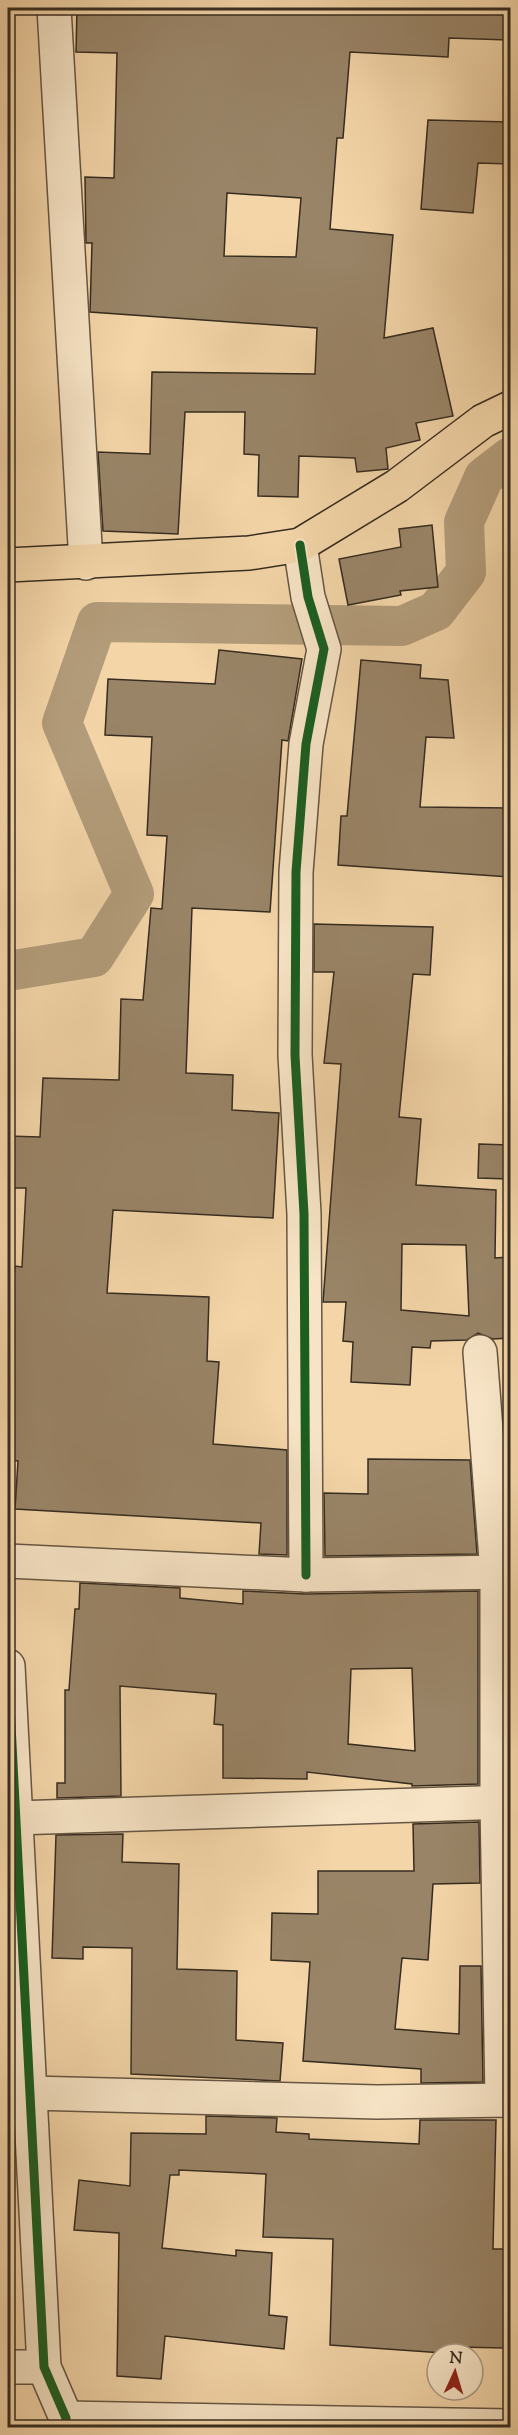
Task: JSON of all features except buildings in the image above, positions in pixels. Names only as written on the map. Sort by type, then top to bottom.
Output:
[{"type":"main road","points":[[8,565],[249,554],[300,545],[397,486],[483,421],[510,408]]},
{"type":"street","points":[[54,8],[86,563]]},
{"type":"street","points":[[300,545],[308,597],[324,649],[306,744],[296,872],[295,1055],[304,1214],[306,1575]]},
{"type":"street","points":[[30,2093],[377,2102],[506,2100],[504,1573],[480,1352]]},
{"type":"street","points":[[8,1561],[306,1575],[504,1573]]},
{"type":"street","points":[[8,1666],[15,1818],[16,1987],[30,2093],[44,2367],[66,2423],[492,2427]]},
{"type":"street","points":[[15,1818],[504,1803]]},
{"type":"street","points":[[8,2367],[44,2367]]},
{"type":"waterway","points":[[8,971],[94,957],[134,894],[62,723],[97,622],[402,626],[436,611],[466,572],[464,522],[484,477],[510,457]]},
{"type":"cycle path","points":[[300,545],[308,597],[324,649],[306,744],[296,872],[295,1055],[304,1214],[306,1575]]},
{"type":"cycle path","points":[[8,1666],[44,2367],[66,2418],[66,2428]]}]
